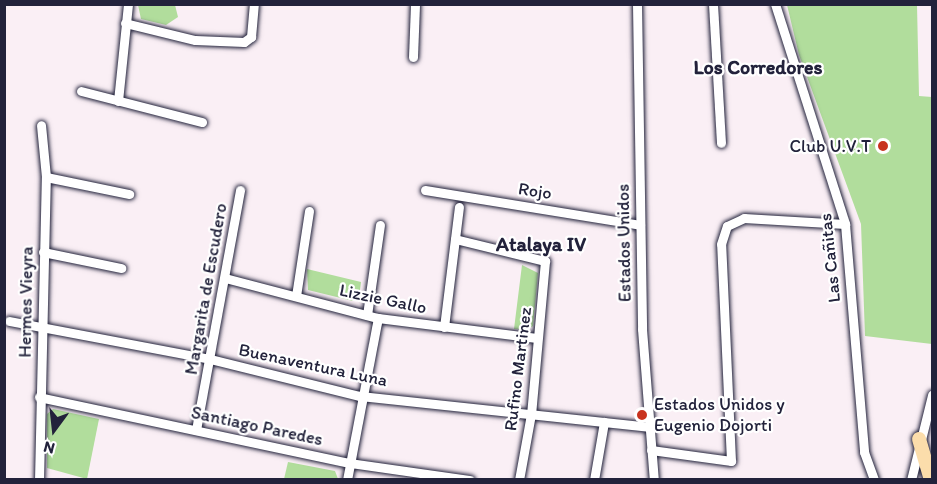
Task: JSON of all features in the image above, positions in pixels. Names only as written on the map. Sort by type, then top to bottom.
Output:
[{"type":"highway","points":[[919,439],[931,480]]},
{"type":"street","points":[[118,101],[128,4]]},
{"type":"street","points":[[125,23],[195,40],[244,42],[251,37],[254,4]]},
{"type":"street","points":[[412,57],[415,4]]},
{"type":"street","name":"Estados Unidos","points":[[638,4],[640,225],[648,427],[654,480]]},
{"type":"street","points":[[713,4],[721,143]]},
{"type":"street","name":"Las Cañitas","points":[[775,4],[845,224],[864,452],[874,480]]},
{"type":"street","points":[[81,92],[202,122]]},
{"type":"street","name":"Hermes Vieyra","points":[[40,479],[39,397],[46,177],[41,125]]},
{"type":"street","points":[[46,177],[129,194]]},
{"type":"street","name":"Margarita de Escudero","points":[[196,429],[240,190]]},
{"type":"street","name":"Rojo","points":[[425,190],[640,225]]},
{"type":"street","points":[[444,327],[459,207]]},
{"type":"street","points":[[296,296],[309,211]]},
{"type":"street","points":[[651,450],[731,460],[721,244],[727,226],[744,218],[845,224]]},
{"type":"street","points":[[367,315],[380,225]]},
{"type":"street","name":"Rufino Martinez","points":[[455,239],[545,261],[531,414],[519,480]]},
{"type":"street","points":[[43,252],[121,268]]},
{"type":"street","name":"Lizzie Gallo","points":[[225,278],[378,318],[537,338]]},
{"type":"street","points":[[347,480],[360,396],[378,318]]},
{"type":"street","name":"Buenaventura Luna","points":[[9,321],[210,359],[360,396],[648,427]]},
{"type":"street","points":[[910,480],[919,439],[933,395]]},
{"type":"street","name":"Santiago Paredes","points":[[39,397],[350,463],[470,480]]},
{"type":"street","points":[[594,480],[604,422]]},
{"type":"green space","points":[[138,5],[175,5],[178,17],[166,25],[141,19]]},
{"type":"green space","name":"Club U.V.T","points":[[787,5],[917,5],[919,96],[932,97],[932,344],[865,336],[861,224],[799,55]]},
{"type":"green space","points":[[522,265],[538,273],[533,326],[527,330],[514,329]]},
{"type":"green space","points":[[307,269],[361,282],[359,298],[353,301],[308,290]]},
{"type":"green space","points":[[53,409],[99,419],[87,479],[47,468],[47,414]]},
{"type":"green space","points":[[288,462],[335,471],[338,479],[284,479]]},
{"type":"place","name":"Club U.V.T","points":[[883,146]]},
{"type":"place","name":"Estados Unidos y Eugenio Dojorti","points":[[642,415]]},
{"type":"district","name":"Los Corredores","points":[[758,67]]},
{"type":"district","name":"Atalaya IV","points":[[541,244]]}]
